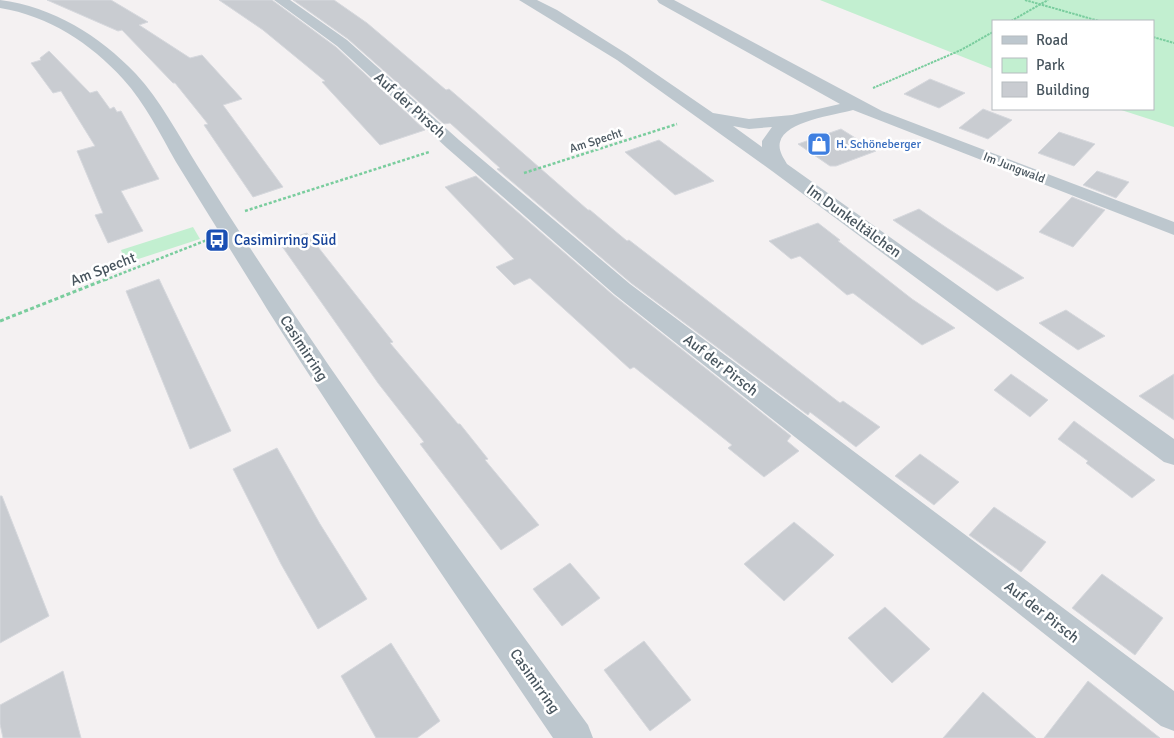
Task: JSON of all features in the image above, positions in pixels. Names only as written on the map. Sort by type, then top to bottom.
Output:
[{"type":"street","name":"Auf der Pirsch","points":[[281,0],[342,44],[453,144],[622,289],[1174,713]]},
{"type":"street","name":"Im Dunkeltälchen","points":[[526,0],[622,58],[779,167],[1174,454]]},
{"type":"street","name":"Im Jungwald","points":[[664,0],[855,105],[884,118],[1174,229]]},
{"type":"street","name":"Casimirring","points":[[0,4],[27,9],[78,34],[106,53],[125,70],[142,92],[230,235],[310,356],[404,495],[575,738]]},
{"type":"street","points":[[703,115],[744,123],[792,120],[855,105]]},
{"type":"street","points":[[779,167],[771,151],[772,141],[780,130],[792,120]]},
{"type":"path","points":[[1025,0],[1096,20]]},
{"type":"path","points":[[1013,20],[1048,0]]},
{"type":"path","points":[[883,84],[961,50],[992,33]]},
{"type":"path","points":[[1154,37],[1174,43]]},
{"type":"path","name":"Am Specht","points":[[516,176],[681,123]]},
{"type":"path","points":[[240,213],[432,151]]},
{"type":"path","name":"Am Specht","points":[[0,321],[215,237]]},
{"type":"green space","points":[[820,0],[1174,0],[1174,127],[1121,110],[1154,110],[1154,20],[992,20],[992,69]]},
{"type":"green space","points":[[193,227],[200,239],[126,263],[121,250]]},
{"type":"building","points":[[47,0],[111,0],[148,22],[139,25],[190,58],[202,55],[242,99],[223,105],[283,187],[253,197],[204,125],[208,124],[175,83],[122,30],[118,31]]},
{"type":"building","points":[[219,0],[272,0],[336,47],[425,130],[380,145],[322,82],[325,81],[263,30]]},
{"type":"building","points":[[293,0],[334,0],[367,23],[446,90],[449,89],[588,210],[627,241],[629,240],[840,403],[843,401],[880,427],[856,447],[810,412],[808,415],[631,283],[497,169],[500,168],[450,123],[444,124],[348,39]]},
{"type":"building","points":[[49,51],[90,93],[97,91],[110,109],[114,107],[117,112],[121,111],[159,179],[121,191],[143,231],[108,243],[95,215],[103,213],[77,151],[95,146],[61,91],[53,93],[31,63],[41,60],[40,58]]},
{"type":"building","points":[[930,79],[965,93],[939,108],[904,94]]},
{"type":"building","points":[[983,109],[1012,120],[988,139],[959,128]]},
{"type":"building","points":[[841,129],[876,151],[836,166],[830,166],[798,144]]},
{"type":"building","points":[[1059,132],[1095,144],[1074,166],[1038,153]]},
{"type":"building","points":[[659,140],[714,181],[675,195],[625,152]]},
{"type":"building","points":[[1097,171],[1129,182],[1116,198],[1083,185]]},
{"type":"building","points":[[476,176],[613,295],[791,436],[787,441],[799,451],[764,477],[728,448],[732,445],[634,367],[630,369],[530,278],[514,285],[496,267],[514,259],[445,187]]},
{"type":"building","points":[[1072,197],[1105,210],[1073,247],[1039,232]]},
{"type":"building","points":[[919,209],[1024,278],[997,291],[893,220]]},
{"type":"building","points":[[818,223],[912,299],[955,328],[922,345],[853,293],[847,295],[800,256],[791,259],[769,241]]},
{"type":"building","points":[[307,233],[393,342],[390,343],[458,424],[460,424],[488,459],[485,460],[539,525],[501,550],[420,444],[424,442],[378,383],[279,242]]},
{"type":"building","points":[[159,279],[231,431],[190,449],[126,291]]},
{"type":"building","points":[[1066,310],[1105,336],[1078,350],[1039,323]]},
{"type":"building","points":[[1011,374],[1048,400],[1030,417],[994,390]]},
{"type":"building","points":[[1174,374],[1174,420],[1139,396]]},
{"type":"building","points":[[1074,421],[1155,480],[1132,498],[1086,463],[1088,461],[1058,439]]},
{"type":"building","points":[[277,448],[320,524],[367,599],[318,629],[281,564],[233,469]]},
{"type":"building","points":[[920,454],[959,482],[934,505],[895,476]]},
{"type":"building","points":[[0,496],[2,496],[49,616],[0,643]]},
{"type":"building","points":[[994,507],[1046,542],[1021,572],[969,535]]},
{"type":"building","points":[[794,522],[834,555],[784,601],[744,564]]},
{"type":"building","points":[[570,563],[600,598],[562,626],[533,589]]},
{"type":"building","points":[[1102,574],[1163,618],[1135,655],[1072,608]]},
{"type":"building","points":[[885,607],[930,649],[892,683],[848,638]]},
{"type":"building","points":[[644,641],[691,700],[650,731],[604,670]]},
{"type":"building","points":[[391,643],[440,721],[417,738],[376,738],[341,676]]},
{"type":"building","points":[[63,671],[81,738],[3,738],[0,724],[0,705]]},
{"type":"building","points":[[1088,681],[1160,738],[1044,738]]},
{"type":"building","points":[[983,692],[1036,738],[943,738]]},
{"type":"place","name":"H. Schöneberger","points":[[819,144]]},
{"type":"place","name":"Casimirring Süd","points":[[217,240]]}]
